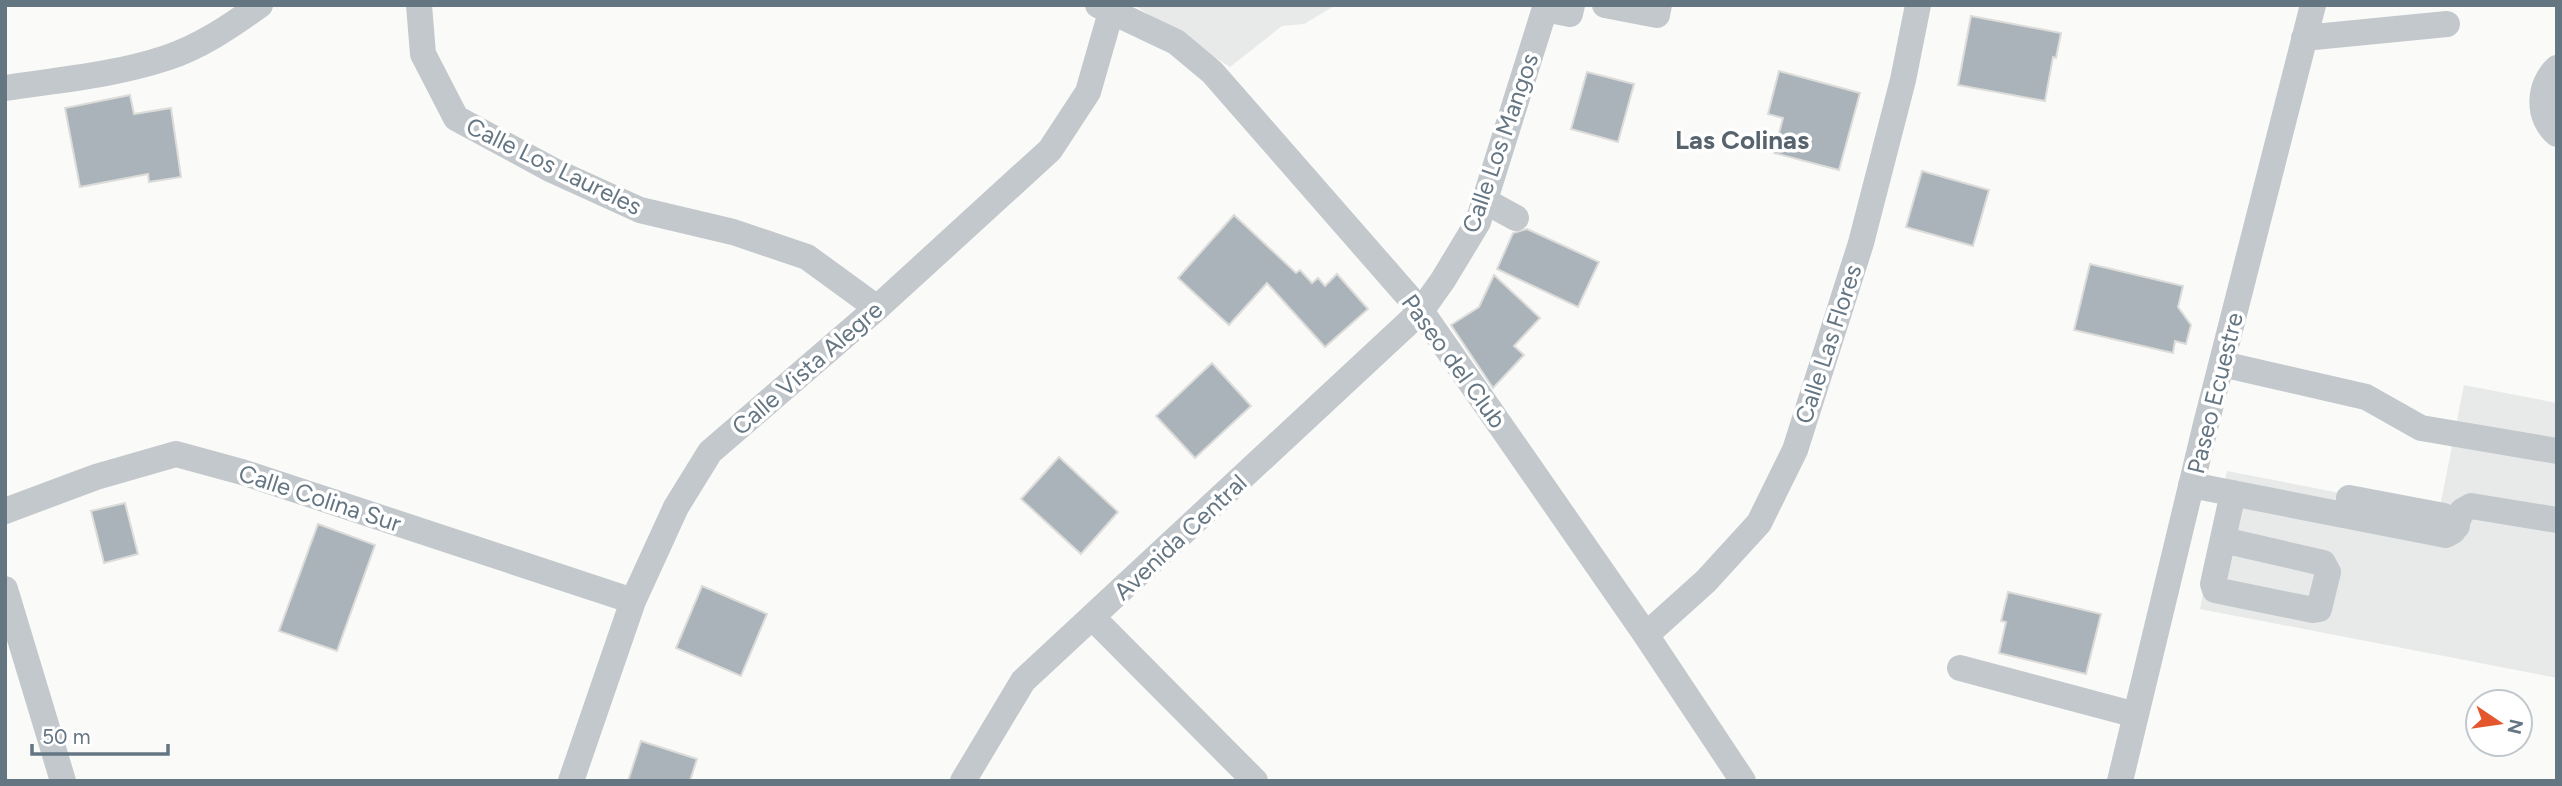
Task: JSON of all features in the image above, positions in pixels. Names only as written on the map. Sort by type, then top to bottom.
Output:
[{"type":"street","points":[[5,88],[90,75],[166,58],[226,30],[261,5]]},
{"type":"street","name":"Calle Los Laureles","points":[[419,5],[423,54],[456,118],[552,170],[640,210],[733,232],[807,257],[877,307]]},
{"type":"street","points":[[1546,7],[1570,14],[1572,5]]},
{"type":"street","points":[[1605,5],[1657,15],[1659,5]]},
{"type":"street","name":"Calle Las Flores","points":[[1646,635],[1706,581],[1759,523],[1795,450],[1861,243],[1918,5]]},
{"type":"street","name":"Paseo Ecuestre","points":[[2120,781],[2193,477],[2313,5]]},
{"type":"street","name":"Calle Vista Alegre","points":[[571,781],[633,601],[676,508],[710,452],[877,307],[1050,150],[1088,92],[1108,7]]},
{"type":"street","name":"Paseo del Club","points":[[1108,7],[1176,42],[1212,72],[1421,311],[1646,635],[1743,781]]},
{"type":"street","name":"Calle Los Mangos","points":[[1421,311],[1465,245],[1485,201],[1546,7]]},
{"type":"street","points":[[2304,38],[2447,24]]},
{"type":"street","points":[[2557,68],[2545,84],[2542,104],[2545,120],[2557,134]]},
{"type":"street","points":[[1485,201],[1516,218]]},
{"type":"street","name":"Avenida Central","points":[[963,781],[1023,681],[1421,311]]},
{"type":"street","points":[[2222,364],[2366,397],[2421,428],[2557,450]]},
{"type":"street","name":"Calle Colina Sur","points":[[5,511],[96,477],[176,454],[242,472],[633,601]]},
{"type":"street","points":[[2193,477],[2233,493],[2308,500]]},
{"type":"street","points":[[2193,477],[2367,511],[2446,535],[2457,526],[2462,511],[2471,506],[2557,520]]},
{"type":"street","points":[[2222,540],[2233,493]]},
{"type":"street","points":[[5,589],[62,781]]},
{"type":"street","points":[[1093,618],[1255,781]]},
{"type":"street","points":[[1960,668],[2136,715]]},
{"type":"shaded area","points":[[1134,5],[1336,5],[1304,24],[1282,26],[1230,67]]},
{"type":"shaded area","points":[[2464,385],[2557,403],[2557,678],[2200,609],[2227,471],[2439,512]]},
{"type":"building","points":[[1971,16],[2061,33],[2056,58],[2053,57],[2045,101],[1958,85]]},
{"type":"building","points":[[1779,71],[1860,93],[1839,170],[1774,153],[1783,118],[1768,114]]},
{"type":"building","points":[[1587,72],[1634,84],[1618,142],[1571,129]]},
{"type":"building","points":[[130,95],[134,114],[171,108],[181,177],[149,182],[148,174],[80,187],[65,108]]},
{"type":"building","points":[[1922,171],[1989,190],[1973,246],[1906,227]]},
{"type":"building","points":[[1234,215],[1296,273],[1300,270],[1312,283],[1318,278],[1325,286],[1337,274],[1368,309],[1325,347],[1267,283],[1229,325],[1178,278]]},
{"type":"building","points":[[1527,229],[1599,262],[1578,307],[1497,269],[1513,233]]},
{"type":"building","points":[[2090,264],[2183,286],[2178,307],[2191,325],[2186,344],[2175,341],[2173,353],[2074,330]]},
{"type":"building","points":[[1494,275],[1540,318],[1514,346],[1524,355],[1493,388],[1451,325],[1479,307]]},
{"type":"building","points":[[1212,363],[1251,406],[1195,458],[1156,416]]},
{"type":"building","points":[[1059,457],[1118,512],[1081,554],[1021,499]]},
{"type":"building","points":[[125,503],[138,554],[104,563],[91,511]]},
{"type":"building","points":[[318,524],[375,545],[337,651],[279,631]]},
{"type":"building","points":[[702,586],[767,614],[741,676],[676,648]]},
{"type":"building","points":[[2008,592],[2101,614],[2086,674],[1999,653],[2006,622],[2001,621]]},
{"type":"building","points":[[641,741],[697,759],[690,781],[628,781]]},
{"type":"district","name":"Las Colinas","points":[[1742,140]]}]
